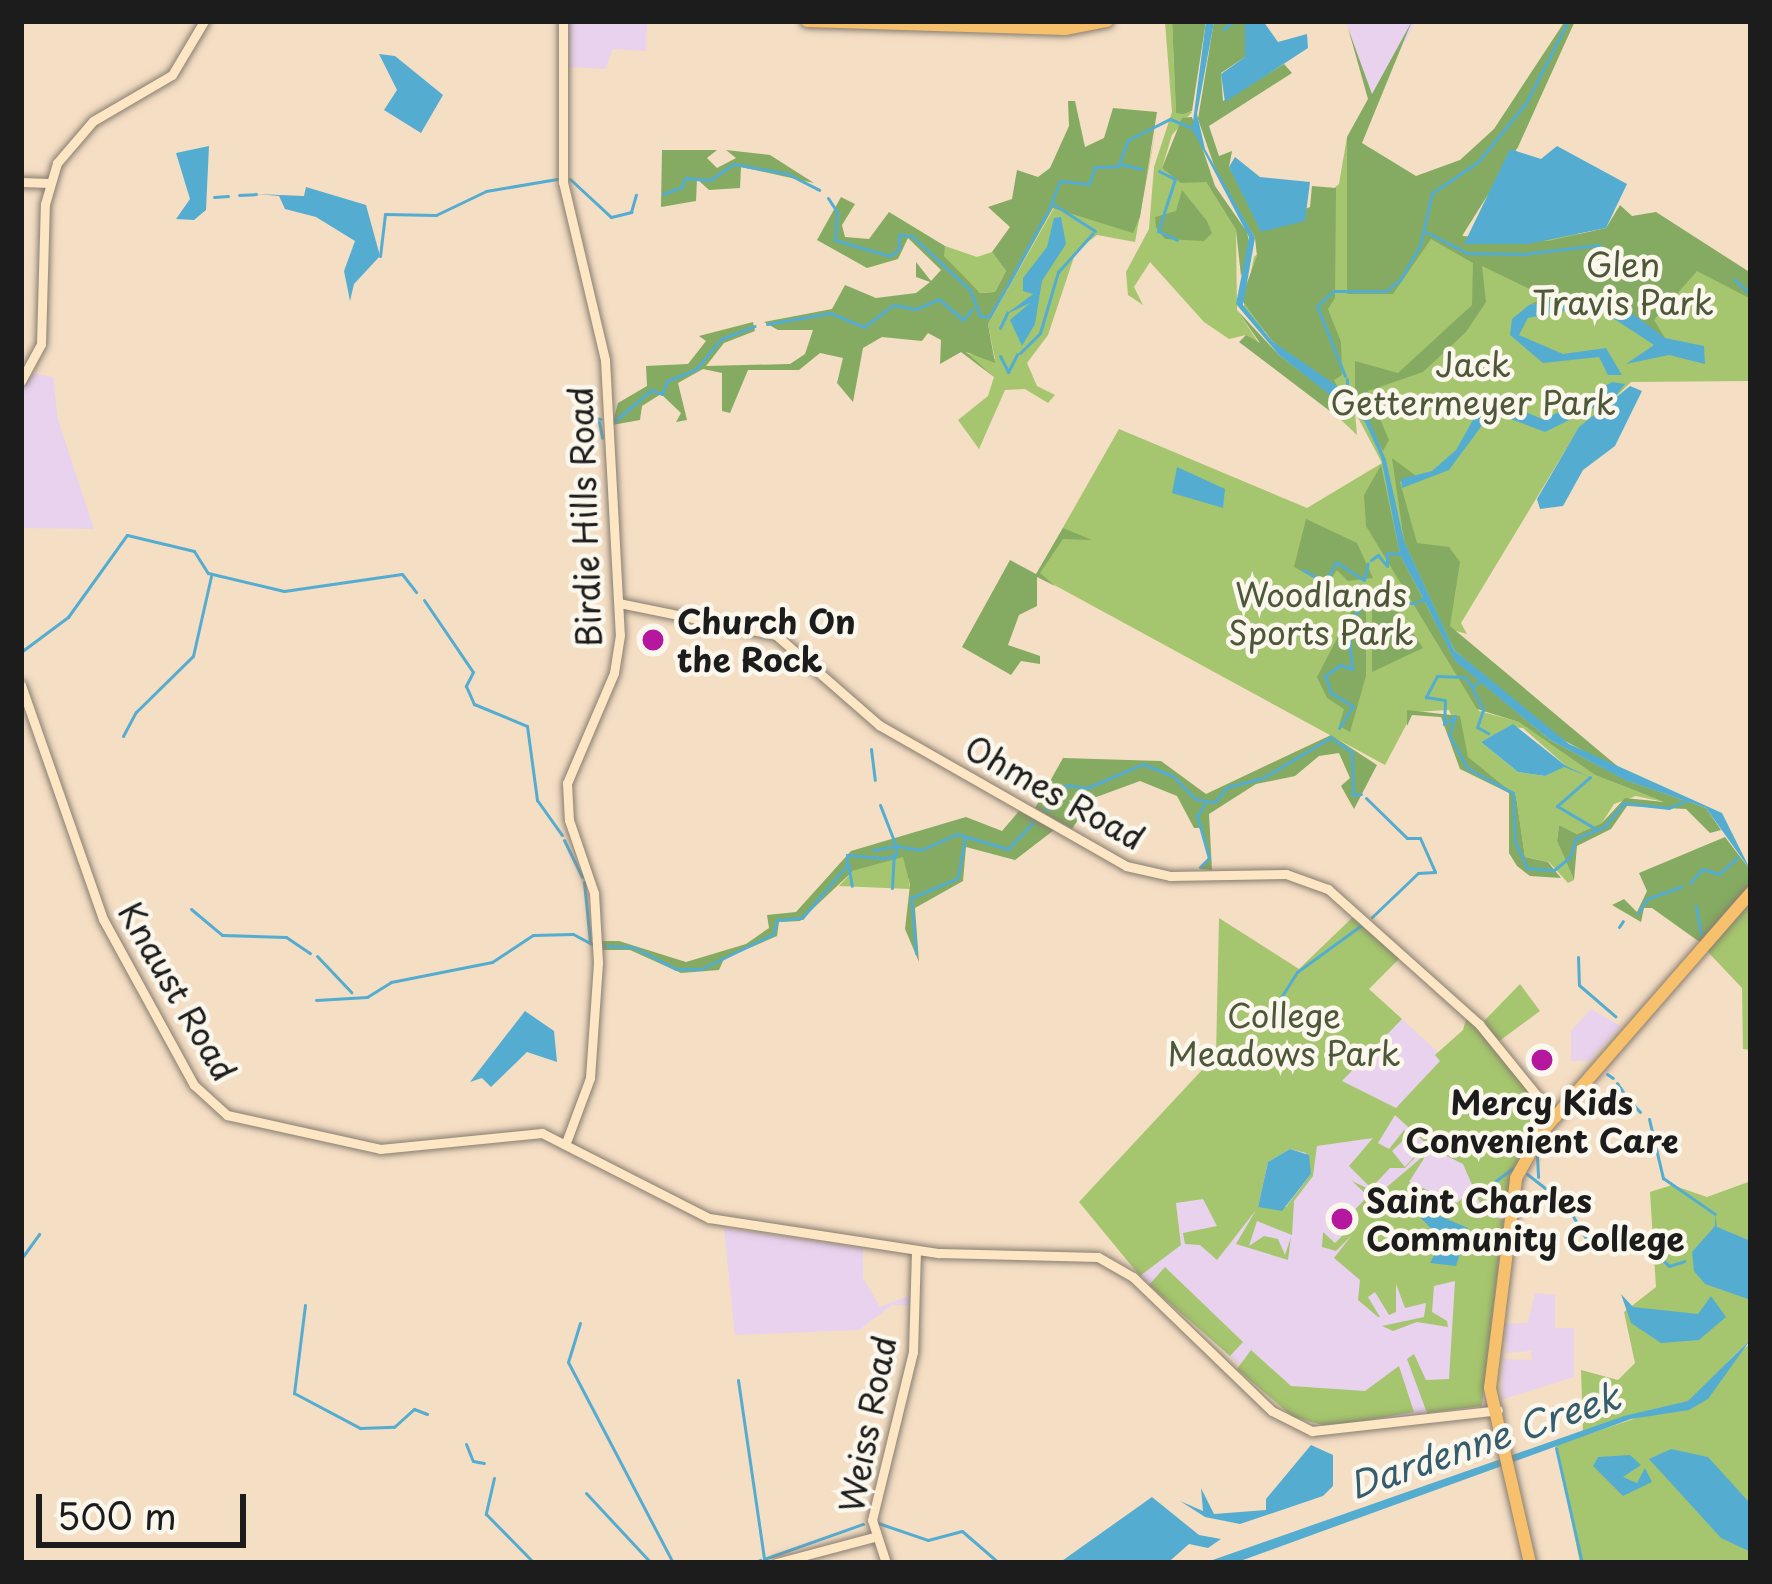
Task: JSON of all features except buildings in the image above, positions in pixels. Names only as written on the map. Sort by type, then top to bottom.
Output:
[{"type":"main road","points":[[21,381],[42,340],[49,183],[86,126],[172,75],[205,21]]},
{"type":"main road","name":"Birdie Hills Road","points":[[563,21],[563,182],[605,360],[619,603],[614,674],[567,783],[569,820],[595,901],[598,962],[590,1078],[567,1141]]},
{"type":"main road","points":[[807,21],[1065,29],[1107,21]]},
{"type":"main road","points":[[21,182],[49,183]]},
{"type":"main road","name":"Ohmes Road","points":[[619,603],[776,635],[879,725],[1126,866],[1170,876],[1286,874],[1328,889],[1485,1030],[1555,1118]]},
{"type":"main road","name":"Knaust Road","points":[[21,685],[100,911],[211,1104],[242,1120],[374,1148],[525,1132],[554,1136],[704,1217],[916,1250],[1108,1261],[1288,1416],[1326,1428],[1495,1408]]},
{"type":"main road","points":[[1531,1563],[1498,1426],[1491,1348],[1509,1210],[1531,1148],[1751,892]]},
{"type":"main road","points":[[554,1136],[572,1126],[581,1148]]},
{"type":"main road","name":"Weiss Road","points":[[886,1563],[872,1524],[912,1356],[916,1250]]},
{"type":"main road","points":[[861,1540],[872,1524]]},
{"type":"main road","points":[[776,1563],[874,1537]]},
{"type":"main road","points":[[861,1540],[879,1551]]},
{"type":"shaded area","points":[[568,21],[647,21],[646,51],[613,49],[605,69],[569,67]]},
{"type":"shaded area","points":[[1346,21],[1416,21],[1372,103]]},
{"type":"shaded area","points":[[32,373],[53,377],[58,420],[94,529],[21,528],[21,389]]},
{"type":"shaded area","points":[[1591,1009],[1621,1026],[1589,1061],[1571,1061],[1571,1031]]},
{"type":"shaded area","name":"Saint Charles Community College","points":[[1402,1019],[1444,1058],[1485,1035],[1547,1115],[1512,1183],[1487,1346],[1487,1402],[1344,1427],[1302,1421],[1140,1276],[1181,1244],[1172,1167],[1335,1086]]},
{"type":"shaded area","points":[[724,1228],[863,1248],[863,1278],[880,1307],[911,1295],[911,1306],[892,1305],[859,1330],[735,1335]]},
{"type":"shaded area","points":[[1535,1293],[1555,1295],[1555,1328],[1574,1328],[1574,1377],[1501,1400],[1503,1359],[1532,1360],[1531,1351],[1506,1353],[1505,1324],[1528,1323]]},
{"type":"green space","points":[[1172,21],[1176,112],[1192,112],[1172,135],[1162,168],[1206,182],[1236,230],[1237,310],[1260,345],[1246,335],[1229,339],[1204,322],[1150,262],[1134,287],[1143,305],[1128,295],[1126,272],[1149,229],[1154,167],[1172,112],[1165,22]]},
{"type":"green space","points":[[1172,21],[1206,21],[1192,111],[1183,114],[1176,113]]},
{"type":"green space","points":[[1214,21],[1245,21],[1245,57],[1221,73],[1223,101],[1284,64],[1292,73],[1209,126],[1219,156],[1232,151],[1229,167],[1262,226],[1310,207],[1312,186],[1336,188],[1335,298],[1328,309],[1341,342],[1342,375],[1334,380],[1342,396],[1272,341],[1241,299],[1257,256],[1255,238],[1217,174],[1198,119]]},
{"type":"green space","name":"Glen Travis Park","points":[[1412,21],[1362,143],[1416,176],[1460,160],[1494,129],[1565,21],[1575,21],[1518,147],[1462,236],[1548,241],[1606,228],[1620,205],[1632,216],[1656,212],[1751,273],[1751,299],[1697,271],[1654,320],[1665,338],[1588,296],[1529,305],[1546,297],[1482,266],[1486,302],[1466,332],[1423,372],[1368,391],[1389,440],[1383,451],[1355,405],[1355,361],[1398,373],[1472,305],[1473,263],[1431,239],[1393,294],[1347,294],[1347,137],[1368,99],[1348,28],[1372,94]]},
{"type":"green space","points":[[1068,101],[1075,101],[1085,147],[1104,138],[1113,108],[1157,112],[1140,217],[1133,233],[1053,208],[988,324],[995,363],[966,352],[994,377],[961,352],[940,364],[941,340],[928,333],[922,341],[882,337],[863,348],[853,402],[837,383],[843,358],[820,353],[799,370],[748,370],[730,413],[722,411],[722,373],[703,369],[678,383],[687,420],[676,422],[681,413],[661,394],[642,406],[640,420],[612,425],[618,403],[647,386],[646,366],[688,364],[706,341],[699,336],[753,322],[755,331],[724,343],[706,366],[790,364],[805,354],[813,330],[778,330],[764,322],[832,309],[845,285],[876,298],[916,293],[930,282],[916,277],[916,262],[931,281],[941,270],[908,238],[898,259],[867,268],[817,240],[841,197],[855,204],[842,225],[845,237],[869,239],[889,212],[945,246],[944,256],[980,293],[995,292],[1006,271],[992,252],[1010,227],[988,207],[1012,199],[1017,170],[1038,177],[1050,168],[1069,126]]},
{"type":"green space","points":[[1192,117],[1215,186],[1247,232],[1251,251],[1241,276],[1236,230],[1206,182],[1181,183],[1162,168],[1182,118]]},
{"type":"green space","points":[[1156,129],[1135,242],[1097,235],[1076,251],[1048,335],[1027,363],[1037,386],[1055,395],[1048,403],[1025,389],[1005,390],[979,449],[958,420],[988,396],[994,377],[965,353],[995,359],[988,324],[1054,208],[1142,197]]},
{"type":"green space","points":[[1347,137],[1347,155],[1468,239],[1644,231],[1751,273],[1751,381],[1631,382],[1571,441],[1461,623],[1467,634],[1456,631],[1445,655],[1479,711],[1520,722],[1595,775],[1664,802],[1636,796],[1614,804],[1602,823],[1577,834],[1559,825],[1557,841],[1574,880],[1568,883],[1549,862],[1525,857],[1516,796],[1468,758],[1449,710],[1413,712],[1385,765],[1036,575],[1119,429],[1307,508],[1382,463],[1355,412],[1357,435],[1339,418],[1340,401],[1243,311],[1254,257],[1339,184]],"holes":[[[1509,727],[1523,728],[1565,765],[1545,776],[1518,772],[1481,742]]]},
{"type":"green space","points":[[662,150],[717,150],[707,158],[717,168],[736,158],[726,150],[770,155],[814,183],[741,167],[740,188],[709,190],[697,179],[696,201],[661,207]]},
{"type":"green space","points":[[1182,190],[1207,221],[1212,233],[1204,241],[1165,239],[1156,228],[1155,217],[1176,211]]},
{"type":"green space","points":[[945,246],[977,257],[992,252],[1006,271],[995,292],[980,293],[965,280],[942,254]]},
{"type":"green space","points":[[1237,310],[1279,355],[1340,401],[1339,418],[1239,342],[1246,335],[1260,343]]},
{"type":"green space","points":[[1392,458],[1416,476],[1400,482],[1417,543],[1449,547],[1460,562],[1450,626],[1628,775],[1554,735],[1454,650],[1404,541]]},
{"type":"green space","points":[[1381,465],[1400,555],[1455,660],[1550,740],[1626,780],[1706,808],[1721,830],[1710,833],[1686,809],[1627,806],[1611,829],[1577,846],[1574,880],[1557,841],[1559,825],[1577,834],[1602,823],[1625,798],[1664,802],[1595,775],[1519,722],[1477,709],[1366,526],[1364,495]]},
{"type":"green space","points":[[1306,519],[1357,543],[1373,578],[1348,581],[1337,570],[1327,585],[1294,567]]},
{"type":"green space","points":[[1063,528],[1092,540],[1063,539],[1040,573],[1055,586],[1037,577],[1037,606],[1019,615],[1008,645],[1040,656],[1040,664],[1021,661],[1011,675],[962,647],[1010,560],[1036,574]]},
{"type":"green space","points":[[1374,593],[1389,595],[1392,606],[1383,609],[1398,612],[1423,648],[1372,672],[1372,607],[1358,602]]},
{"type":"green space","points":[[1354,606],[1366,611],[1366,676],[1350,732],[1339,726],[1344,709],[1327,698],[1317,677]]},
{"type":"green space","points":[[1407,710],[1460,716],[1468,757],[1516,796],[1525,857],[1548,862],[1561,878],[1530,876],[1517,866],[1509,853],[1509,793],[1460,769],[1441,717],[1412,715],[1407,726]]},
{"type":"green space","points":[[1331,735],[1377,765],[1354,809],[1341,786],[1350,778],[1339,753],[1319,756],[1295,776],[1256,784],[1209,814],[1212,870],[1200,869],[1208,858],[1202,828],[1194,828],[1177,796],[1140,781],[1091,799],[1072,829],[1035,808],[1063,758],[1161,761],[1206,794]]},
{"type":"green space","points":[[1019,811],[1054,830],[1015,860],[966,847],[963,881],[915,908],[919,962],[905,929],[910,885],[903,857],[853,871],[800,921],[779,922],[777,936],[724,959],[719,970],[681,973],[630,950],[603,950],[602,941],[619,941],[686,962],[746,944],[769,928],[767,915],[796,912],[851,851],[966,817],[1002,831]]},
{"type":"green space","points":[[1725,837],[1751,871],[1751,885],[1701,943],[1652,908],[1644,908],[1641,922],[1612,905],[1624,899],[1637,912],[1647,891],[1639,873]]},
{"type":"green space","points":[[905,856],[910,889],[839,886],[853,871]]},
{"type":"green space","points":[[1751,899],[1751,1050],[1743,1049],[1742,988],[1707,951]]},
{"type":"green space","name":"College Meadows Park","points":[[1355,915],[1401,957],[1369,989],[1402,1019],[1342,1081],[1396,1108],[1440,1061],[1435,1055],[1463,1030],[1467,1016],[1548,1116],[1504,1210],[1480,1203],[1463,1164],[1431,1148],[1395,1115],[1378,1143],[1389,1149],[1404,1130],[1408,1136],[1392,1151],[1405,1167],[1421,1149],[1411,1139],[1424,1148],[1405,1168],[1390,1168],[1374,1185],[1381,1192],[1428,1152],[1409,1182],[1457,1203],[1466,1195],[1477,1211],[1504,1220],[1482,1406],[1427,1413],[1407,1359],[1414,1354],[1426,1380],[1449,1379],[1455,1281],[1434,1286],[1432,1312],[1447,1321],[1448,1327],[1417,1322],[1393,1331],[1382,1326],[1424,1317],[1426,1303],[1405,1308],[1396,1284],[1396,1312],[1389,1315],[1375,1292],[1368,1297],[1378,1317],[1358,1300],[1360,1280],[1334,1258],[1352,1235],[1336,1251],[1322,1247],[1323,1232],[1335,1243],[1345,1233],[1328,1212],[1338,1205],[1343,1222],[1368,1196],[1352,1181],[1375,1192],[1349,1166],[1373,1138],[1317,1146],[1313,1176],[1294,1201],[1292,1235],[1257,1221],[1249,1246],[1264,1236],[1278,1239],[1285,1255],[1291,1237],[1288,1260],[1236,1244],[1256,1210],[1217,1260],[1200,1245],[1185,1244],[1183,1233],[1217,1226],[1203,1199],[1176,1203],[1181,1245],[1140,1276],[1079,1202],[1216,1055],[1219,918],[1299,969]],"holes":[[[1290,1149],[1306,1153],[1311,1174],[1286,1207],[1258,1207],[1268,1162]]]},
{"type":"green space","points":[[1520,984],[1540,1011],[1498,1042],[1484,1021]]},
{"type":"green space","points":[[1751,1181],[1751,1339],[1725,1364],[1751,1343],[1751,1563],[1580,1563],[1556,1445],[1687,1401],[1583,1432],[1581,1370],[1618,1380],[1635,1363],[1624,1312],[1656,1287],[1650,1192],[1672,1185],[1707,1197]]},
{"type":"green space","points":[[1165,1267],[1243,1342],[1230,1356],[1149,1285]]},
{"type":"green space","points":[[1251,1350],[1291,1386],[1365,1391],[1399,1366],[1414,1412],[1330,1427],[1293,1417],[1237,1369]]},
{"type":"water","points":[[1206,21],[1214,22],[1197,114],[1205,149],[1255,238],[1243,305],[1272,341],[1350,395],[1370,422],[1386,460],[1404,541],[1454,650],[1569,744],[1722,813],[1751,871],[1706,808],[1625,780],[1550,740],[1455,661],[1425,602],[1414,603],[1423,598],[1400,555],[1381,457],[1365,422],[1279,355],[1236,304],[1249,237],[1192,129]]},
{"type":"water","points":[[1245,21],[1263,21],[1278,42],[1307,34],[1308,48],[1225,102],[1221,74],[1245,57]]},
{"type":"water","points":[[379,54],[395,56],[443,95],[421,133],[384,110],[397,90]]},
{"type":"water","points":[[209,146],[206,210],[194,220],[176,219],[190,199],[176,153]]},
{"type":"water","points":[[1557,146],[1627,184],[1606,228],[1528,244],[1464,244],[1510,149],[1541,159]]},
{"type":"water","points":[[1235,157],[1260,177],[1310,182],[1305,221],[1261,232],[1229,167]]},
{"type":"water","points":[[306,187],[366,205],[380,256],[354,284],[350,301],[344,271],[355,241],[316,217],[285,209],[279,196],[256,194],[304,196]]},
{"type":"water","points":[[1061,217],[1066,244],[1042,281],[1035,324],[1022,346],[1010,320],[1030,303],[1005,315],[1033,294],[1023,291],[1023,278],[1047,247],[1054,218]]},
{"type":"water","points":[[1588,296],[1618,303],[1665,338],[1704,346],[1705,364],[1669,355],[1626,364],[1654,345],[1593,305],[1528,318],[1519,335],[1563,354],[1606,348],[1622,375],[1608,375],[1599,357],[1543,363],[1510,335],[1512,319],[1529,305]]},
{"type":"water","points":[[1612,382],[1625,384],[1614,398],[1545,432],[1492,412],[1449,470],[1402,488],[1401,479],[1432,471],[1456,450],[1483,402],[1501,401],[1544,420]]},
{"type":"water","points":[[1630,386],[1642,391],[1615,446],[1583,470],[1563,506],[1540,509],[1537,499],[1579,427]]},
{"type":"water","points":[[1177,467],[1225,489],[1223,508],[1172,493]]},
{"type":"water","points":[[1513,724],[1566,766],[1590,777],[1564,767],[1545,776],[1518,772],[1481,742]]},
{"type":"water","points":[[525,1011],[554,1031],[557,1062],[527,1052],[491,1087],[482,1078],[470,1082]]},
{"type":"water","points":[[1290,1149],[1309,1155],[1311,1174],[1282,1211],[1258,1207],[1268,1162]]},
{"type":"water","points":[[1421,1208],[1468,1228],[1456,1266],[1430,1263],[1442,1240],[1417,1214]]},
{"type":"water","points":[[1715,1214],[1717,1227],[1751,1241],[1751,1300],[1705,1284],[1694,1271],[1692,1252],[1715,1226]]},
{"type":"water","points":[[1621,1294],[1633,1307],[1698,1314],[1711,1296],[1726,1317],[1699,1340],[1661,1343],[1631,1323]]},
{"type":"water","points":[[1751,1339],[1708,1399],[1689,1410],[1631,1419],[1243,1560],[1204,1563],[1624,1416],[1688,1401]]},
{"type":"water","points":[[1311,1445],[1333,1455],[1333,1486],[1323,1496],[1240,1524],[1205,1517],[1180,1501],[1203,1511],[1201,1488],[1214,1514],[1266,1510],[1266,1499]]},
{"type":"water","points":[[1671,1449],[1708,1457],[1748,1501],[1751,1552],[1721,1538],[1649,1459]]},
{"type":"water","points":[[1630,1455],[1641,1465],[1623,1477],[1637,1483],[1645,1468],[1652,1482],[1623,1496],[1593,1466],[1598,1457]]},
{"type":"water","points":[[1152,1497],[1199,1535],[1221,1539],[1208,1548],[1189,1544],[1171,1560],[1059,1563]]},
{"type":"waterway","points":[[1223,29],[1234,21]]},
{"type":"waterway","points":[[1345,376],[1317,306],[1333,291],[1386,291],[1400,280],[1420,246],[1432,193],[1478,162],[1526,103],[1568,21]]},
{"type":"waterway","points":[[1049,209],[1060,181],[1089,184],[1095,167],[1118,166],[1128,140],[1170,119],[1195,129]]},
{"type":"waterway","points":[[663,194],[682,187],[685,178],[710,180],[734,164],[788,174],[819,190]]},
{"type":"waterway","points":[[1120,164],[1141,169]]},
{"type":"waterway","points":[[1159,171],[1175,179],[1158,231],[1177,240]]},
{"type":"waterway","points":[[380,256],[385,214],[436,215],[486,191],[557,179]]},
{"type":"waterway","points":[[570,179],[611,217],[631,212],[636,195]]},
{"type":"waterway","points":[[239,195],[256,194]]},
{"type":"waterway","points":[[214,197],[228,196]]},
{"type":"waterway","points":[[828,198],[837,212],[835,240],[890,256],[899,249],[899,235],[912,236],[970,290],[980,316],[989,317],[1005,289]]},
{"type":"waterway","points":[[1053,204],[1095,231]]},
{"type":"waterway","points":[[1007,286],[1047,212]]},
{"type":"waterway","points":[[1426,232],[1467,253],[1528,254]]},
{"type":"waterway","points":[[1020,353],[1040,333],[1058,272],[1093,233]]},
{"type":"waterway","points":[[1530,253],[1600,245]]},
{"type":"waterway","points":[[1734,279],[1751,295]]},
{"type":"waterway","points":[[767,324],[830,313],[864,327],[893,305],[916,309],[939,299],[963,320],[972,309]]},
{"type":"waterway","points":[[1000,328],[1007,313]]},
{"type":"waterway","points":[[615,421],[651,390],[662,394],[667,381],[696,369],[721,339],[755,326]]},
{"type":"waterway","points":[[1000,356],[1008,372],[1017,354]]},
{"type":"waterway","points":[[1347,379],[1347,398]]},
{"type":"waterway","points":[[579,414],[600,419]]},
{"type":"waterway","points":[[599,422],[602,438]]},
{"type":"waterway","points":[[21,652],[68,617],[127,535],[194,551],[208,573],[284,591],[402,574],[416,592]]},
{"type":"waterway","points":[[1371,560],[1378,555],[1387,566],[1387,553],[1404,554]]},
{"type":"waterway","points":[[1303,570],[1325,582],[1336,562],[1364,580],[1368,563]]},
{"type":"waterway","points":[[123,736],[136,712],[193,656],[211,576]]},
{"type":"waterway","points":[[424,600],[473,672],[466,686],[474,704],[527,726],[537,800],[562,835]]},
{"type":"waterway","points":[[1399,603],[1415,603]]},
{"type":"waterway","points":[[1339,728],[1353,706],[1331,693],[1325,676],[1340,665],[1352,669],[1348,624],[1363,604],[1394,604]]},
{"type":"waterway","points":[[1481,680],[1472,687],[1465,677],[1437,676],[1426,697],[1445,700],[1444,724],[1455,716],[1449,735],[1467,768],[1513,793],[1515,842],[1527,868],[1554,870],[1570,857],[1575,839],[1605,826],[1624,803],[1669,808],[1687,800]]},
{"type":"waterway","points":[[1472,688],[1483,710],[1477,727],[1488,733]]},
{"type":"waterway","points":[[1045,810],[1067,785],[1087,788],[1143,764],[1173,776],[1195,799],[1215,802],[1227,787],[1263,778],[1331,737]]},
{"type":"waterway","points":[[1331,738],[1352,752],[1353,795],[1361,794]]},
{"type":"waterway","points":[[871,749],[875,780]]},
{"type":"waterway","points":[[1590,777],[1557,806],[1596,829]]},
{"type":"waterway","points":[[1366,798],[1407,838],[1420,838],[1435,872],[1418,873],[1372,917]]},
{"type":"waterway","points":[[1200,867],[1209,858],[1197,816],[1205,803]]},
{"type":"waterway","points":[[873,850],[896,846],[880,805]]},
{"type":"waterway","points":[[606,946],[633,947],[676,969],[701,969],[773,934],[777,920],[802,918],[847,865],[847,855],[885,858],[896,855],[896,846],[921,850],[957,834],[1008,849],[1033,822]]},
{"type":"waterway","points":[[958,877],[965,837]]},
{"type":"waterway","points":[[564,840],[582,877]]},
{"type":"waterway","points":[[892,888],[894,855]]},
{"type":"waterway","points":[[1690,883],[1702,869],[1719,874],[1738,857]]},
{"type":"waterway","points":[[848,864],[852,886]]},
{"type":"waterway","points":[[916,953],[911,898],[956,879]]},
{"type":"waterway","points":[[584,882],[590,942]]},
{"type":"waterway","points":[[1638,913],[1647,899],[1682,886]]},
{"type":"waterway","points":[[1696,906],[1701,935]]},
{"type":"waterway","points":[[191,909],[222,935],[286,937],[310,953]]},
{"type":"waterway","points":[[1619,927],[1623,921]]},
{"type":"waterway","points":[[1266,1021],[1297,972],[1363,924]]},
{"type":"waterway","points":[[316,1000],[367,997],[391,982],[492,962],[533,935],[573,934],[592,944]]},
{"type":"waterway","points":[[317,956],[351,992]]},
{"type":"waterway","points":[[1578,957],[1579,985],[1615,1016]]},
{"type":"waterway","points":[[1607,1074],[1613,1078]]},
{"type":"waterway","points":[[1617,1083],[1623,1092]]},
{"type":"waterway","points":[[1627,1098],[1640,1112]]},
{"type":"waterway","points":[[1649,1119],[1663,1178],[1715,1214]]},
{"type":"waterway","points":[[1537,1156],[1538,1177]]},
{"type":"waterway","points":[[1481,1192],[1512,1169]]},
{"type":"waterway","points":[[1527,1174],[1563,1202]]},
{"type":"waterway","points":[[1567,1206],[1594,1252]]},
{"type":"waterway","points":[[21,1259],[39,1234]]},
{"type":"waterway","points":[[1654,1251],[1669,1266],[1684,1261]]},
{"type":"waterway","points":[[305,1305],[294,1393],[360,1428],[394,1427],[414,1409],[427,1414]]},
{"type":"waterway","points":[[580,1323],[568,1362],[673,1563]]},
{"type":"waterway","points":[[738,1380],[764,1559],[863,1524]]},
{"type":"waterway","points":[[466,1444],[473,1461],[484,1463]]},
{"type":"waterway","name":"Dardenne Creek","points":[[1556,1448],[1582,1563]]},
{"type":"waterway","points":[[494,1478],[486,1514],[534,1563]]},
{"type":"waterway","points":[[586,1493],[651,1563]]},
{"type":"waterway","points":[[878,1523],[928,1540],[962,1531],[999,1563]]},
{"type":"waterway","points":[[753,1563],[760,1560]]},
{"type":"place","name":"Church On the Rock","points":[[653,640]]},
{"type":"place","name":"Mercy Kids Convenient Care","points":[[1542,1060]]},
{"type":"place","name":"Saint Charles Community College","points":[[1342,1219]]},
{"type":"park label","name":"Jack Gettermeyer Park","points":[[1473,383]]},
{"type":"park label","name":"Woodlands Sports Park","points":[[1321,613]]}]
